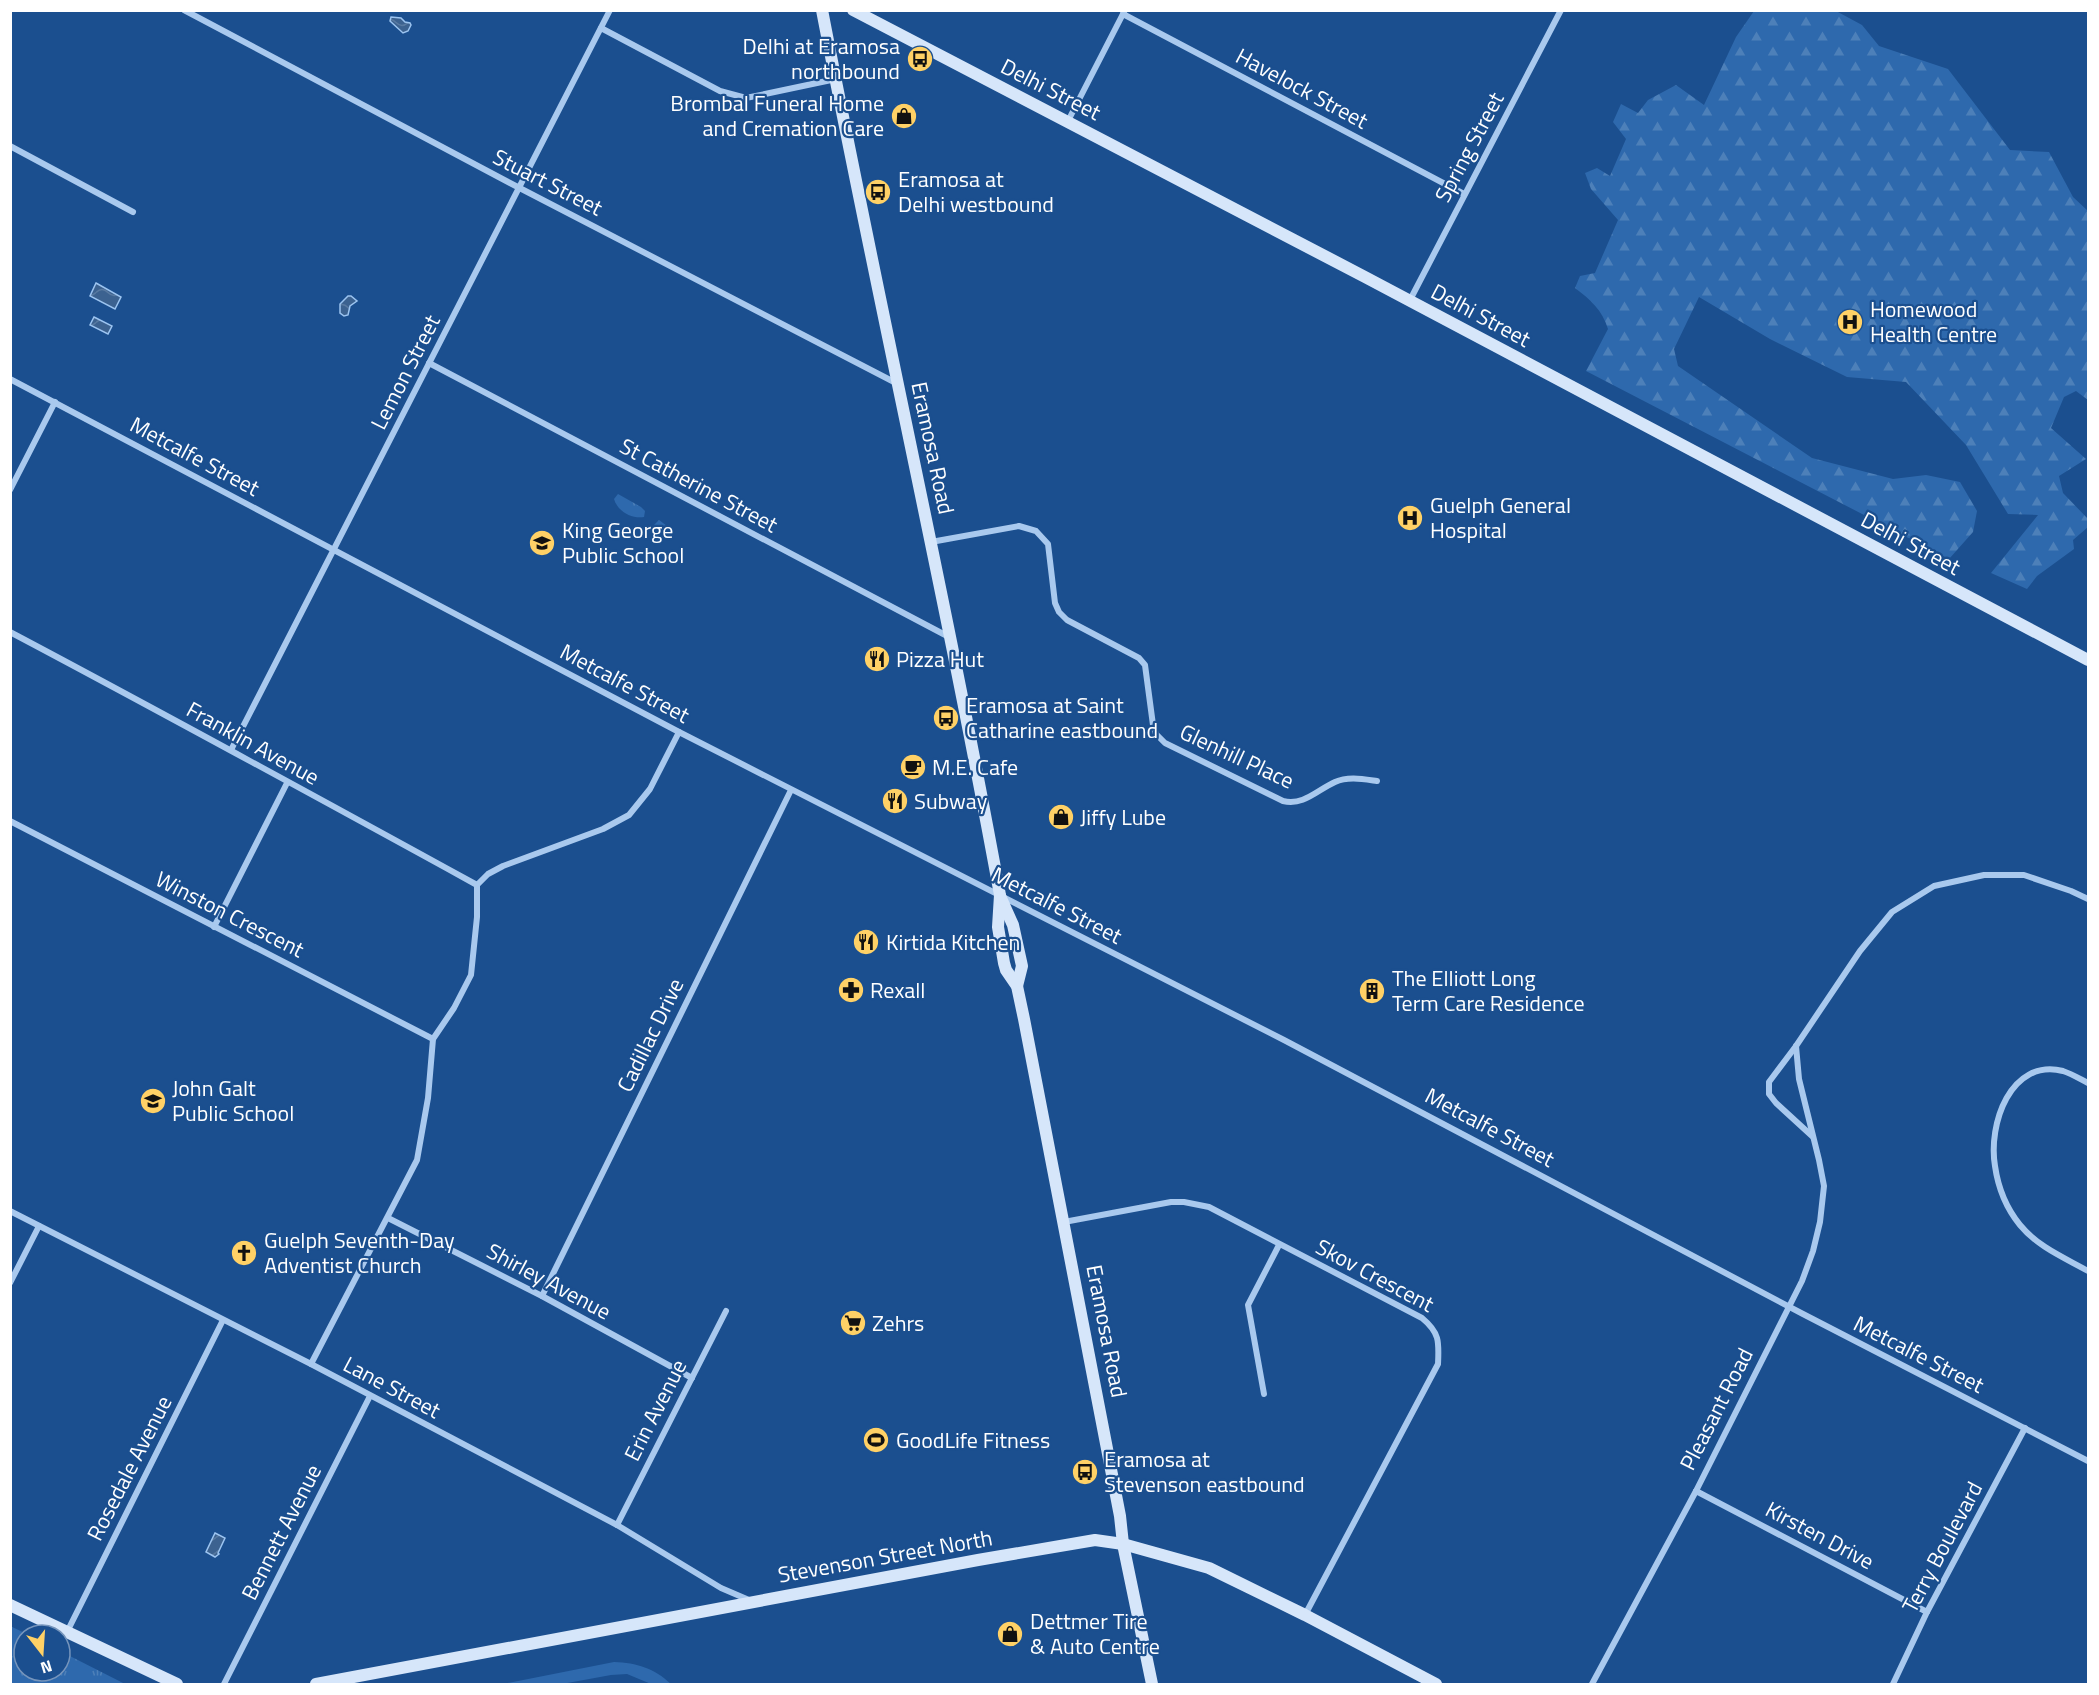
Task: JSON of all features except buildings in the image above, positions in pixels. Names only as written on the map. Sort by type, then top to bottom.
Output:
[{"type":"main road","name":"Eramosa Road","points":[[822,10],[951,638],[1000,895],[998,927],[1006,970],[1017,986],[1120,1516],[1123,1544],[1152,1684]]},
{"type":"main road","name":"Delhi Street","points":[[853,10],[1409,300],[2088,660]]},
{"type":"main road","name":"Stevenson Street North","points":[[316,1684],[1086,1540],[1123,1544],[1209,1568],[1305,1615],[1436,1684]]},
{"type":"main road","points":[[10,1605],[48,1623]]},
{"type":"main road","points":[[72,1634],[177,1684]]},
{"type":"street","name":"Stuart Street","points":[[184,10],[519,188],[897,383]]},
{"type":"street","name":"Lemon Street","points":[[231,750],[610,10]]},
{"type":"street","name":"Spring Street","points":[[1409,300],[1561,10]]},
{"type":"street","points":[[1068,121],[1124,12]]},
{"type":"street","name":"Havelock Street","points":[[1124,12],[1464,194]]},
{"type":"street","points":[[602,28],[720,91],[737,96],[754,97],[836,79]]},
{"type":"street","points":[[10,147],[133,212]]},
{"type":"street","name":"St Catherine Street","points":[[429,363],[951,638]]},
{"type":"street","name":"Metcalfe Street","points":[[10,379],[679,732],[1284,1040],[1788,1306],[2088,1461]]},
{"type":"street","points":[[10,490],[55,402]]},
{"type":"street","name":"Glenhill Place","points":[[931,542],[1019,526],[1036,531],[1048,544],[1055,603],[1059,612],[1067,620],[1139,658],[1145,665],[1156,734],[1166,743],[1283,801],[1293,803],[1308,798],[1336,781],[1355,778],[1377,781]]},
{"type":"street","name":"Franklin Avenue","points":[[10,632],[477,885]]},
{"type":"street","points":[[311,1364],[417,1160],[428,1098],[433,1040],[454,1008],[471,975],[477,917],[477,885],[489,874],[603,829],[629,814],[650,789],[679,732]]},
{"type":"street","points":[[214,927],[287,783]]},
{"type":"street","name":"Cadillac Drive","points":[[542,1296],[791,790]]},
{"type":"street","name":"Winston Crescent","points":[[10,821],[433,1040]]},
{"type":"street","points":[[1813,1136],[1776,1103],[1769,1094],[1769,1082],[1860,951],[1892,912],[1934,886],[1984,875],[2024,875],[2088,899]]},
{"type":"street","name":"Pleasant Road","points":[[1592,1684],[1695,1491],[1802,1281],[1813,1251],[1820,1222],[1824,1186],[1798,1079],[1796,1046]]},
{"type":"street","points":[[2088,1083],[2063,1071],[2047,1070],[2021,1078],[2005,1100],[1994,1134],[1995,1165],[2002,1195],[2020,1225],[2045,1248],[2088,1272]]},
{"type":"street","name":"Skov Crescent","points":[[1064,1222],[1172,1202],[1209,1207],[1422,1318],[1433,1327],[1439,1343],[1438,1364],[1305,1615]]},
{"type":"street","name":"Lane Street","points":[[10,1211],[311,1364],[617,1525],[721,1588],[753,1602]]},
{"type":"street","name":"Shirley Avenue","points":[[388,1218],[542,1296],[692,1378]]},
{"type":"street","points":[[10,1282],[39,1226]]},
{"type":"street","points":[[1264,1394],[1248,1305],[1279,1245]]},
{"type":"street","name":"Erin Avenue","points":[[617,1525],[726,1311]]},
{"type":"street","name":"Rosedale Avenue","points":[[72,1623],[223,1320]]},
{"type":"street","name":"Bennett Avenue","points":[[224,1684],[370,1396]]},
{"type":"street","name":"Terry Boulevard","points":[[1893,1684],[1927,1612],[2025,1428]]},
{"type":"street","name":"Kirsten Drive","points":[[1695,1491],[1927,1612]]},
{"type":"green space","name":"Homewood Health Centre","points":[[1754,11],[1836,11],[1862,25],[1879,46],[1948,69],[2010,150],[2049,152],[2073,197],[2088,211],[2088,400],[2076,391],[2064,397],[2051,428],[2086,459],[2059,476],[2063,493],[2088,519],[2088,527],[2073,540],[2074,549],[2037,576],[2027,589],[1991,573],[2038,515],[2008,514],[1966,445],[1906,382],[1847,377],[1770,339],[1699,297],[1674,349],[1678,366],[1812,458],[1893,479],[1926,475],[1960,482],[1977,511],[1973,532],[1949,559],[1586,371],[1608,329],[1603,316],[1595,306],[1575,288],[1580,276],[1595,273],[1618,220],[1591,189],[1585,173],[1597,168],[1610,176],[1626,139],[1613,122],[1621,104],[1638,113],[1648,100],[1676,85],[1704,105],[1736,37]]},
{"type":"green space","points":[[618,494],[641,507],[645,511],[644,517],[630,516],[622,511],[614,499]]},
{"type":"green space","points":[[659,520],[671,529],[672,535],[669,537],[657,529],[654,525]]},
{"type":"green space","points":[[10,1626],[12,1627],[12,1683],[72,1683],[72,1657],[125,1684],[11,1684]]},
{"type":"green space","points":[[614,1662],[645,1667],[671,1684],[651,1684],[627,1674],[562,1684],[503,1684]]},
{"type":"water","points":[[391,17],[401,18],[410,23],[408,31],[403,33],[390,21]]},
{"type":"water","points":[[96,283],[121,297],[115,309],[90,296]]},
{"type":"water","points":[[348,296],[357,301],[350,306],[348,315],[344,316],[340,313],[340,304]]},
{"type":"water","points":[[94,317],[112,326],[108,334],[90,325]]},
{"type":"water","points":[[215,1533],[225,1538],[219,1554],[215,1557],[206,1552]]},
{"type":"place","name":"Delhi at Eramosa northbound","points":[[920,59]]},
{"type":"place","name":"Brombal Funeral Home and Cremation Care","points":[[904,116]]},
{"type":"place","name":"Eramosa at Delhi westbound","points":[[878,192]]},
{"type":"place","name":"Homewood Health Centre","points":[[1850,322]]},
{"type":"place","name":"Guelph General Hospital","points":[[1410,518]]},
{"type":"place","name":"King George Public School","points":[[542,543]]},
{"type":"place","name":"Pizza Hut","points":[[877,659]]},
{"type":"place","name":"Eramosa at Saint Catharine eastbound","points":[[946,718]]},
{"type":"place","name":"M.E. Cafe","points":[[913,767]]},
{"type":"place","name":"Subway","points":[[895,801]]},
{"type":"place","name":"Jiffy Lube","points":[[1061,817]]},
{"type":"place","name":"Kirtida Kitchen","points":[[866,942]]},
{"type":"place","name":"Rexall","points":[[851,990]]},
{"type":"place","name":"The Elliott Long Term Care Residence","points":[[1372,991]]},
{"type":"place","name":"John Galt Public School","points":[[153,1101]]},
{"type":"place","name":"Guelph Seventh-Day Adventist Church","points":[[244,1253]]},
{"type":"place","name":"Zehrs","points":[[853,1323]]},
{"type":"place","name":"GoodLife Fitness","points":[[876,1440]]},
{"type":"place","name":"Eramosa at Stevenson eastbound","points":[[1085,1472]]},
{"type":"place","name":"Dettmer Tire & Auto Centre","points":[[1010,1634]]}]
